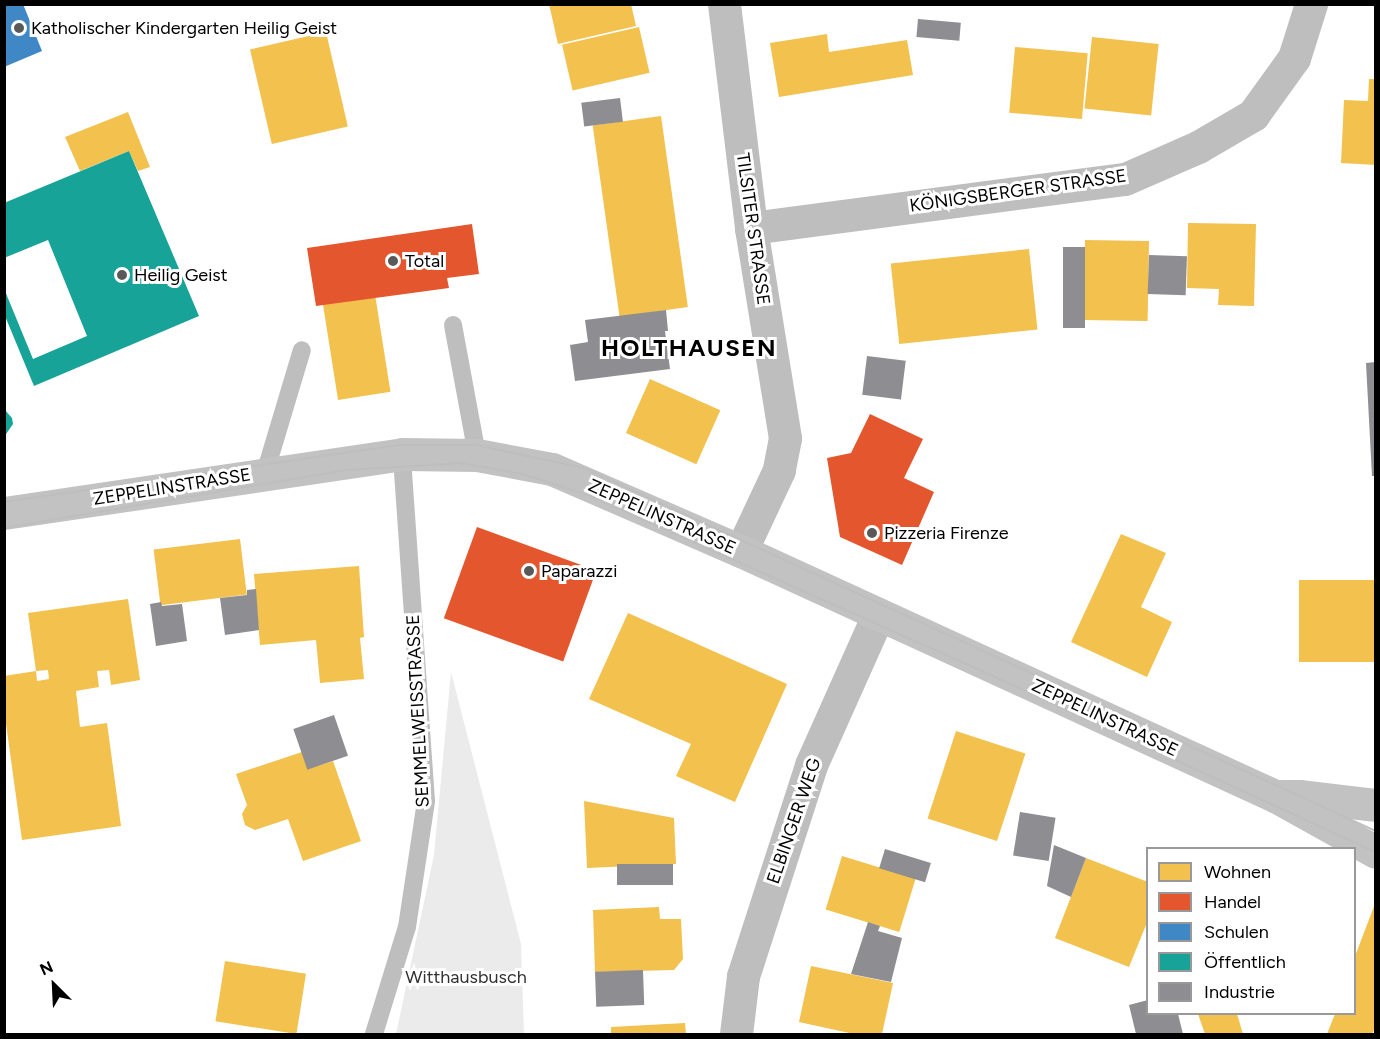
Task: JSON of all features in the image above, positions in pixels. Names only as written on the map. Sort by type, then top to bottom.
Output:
[{"type":"main road","name":"ZEPPELINSTRASSE","points":[[4,513],[402,454],[477,455],[552,469],[741,551],[1275,796],[1376,852]]},
{"type":"main road","name":"ZEPPELINSTRASSE","points":[[1275,796],[1299,796],[1376,805]]},
{"type":"street","name":"TILSITER STRASSE","points":[[724,4],[751,228],[785,438],[779,470],[741,551]]},
{"type":"street","name":"KÖNIGSBERGER STRASSE","points":[[751,228],[1125,179],[1198,147],[1253,115],[1294,58],[1311,4]]},
{"type":"street","name":"ELBINGER WEG","points":[[736,1035],[743,976],[811,765],[878,615]]},
{"type":"lane","points":[[453,325],[477,455]]},
{"type":"lane","points":[[266,473],[302,350]]},
{"type":"lane","name":"SEMMELWEISSTRASSE","points":[[374,1035],[407,927],[426,801],[402,454]]},
{"type":"green space","name":"Witthausbusch","points":[[451,672],[521,944],[524,1034],[396,1034],[434,855]]},
{"type":"building: Wohnen","points":[[549,4],[631,4],[636,26],[558,44]]},
{"type":"building: Wohnen","points":[[639,27],[650,73],[573,91],[562,45]]},
{"type":"building: Wohnen","points":[[326,32],[348,127],[272,144],[250,50]]},
{"type":"building: Wohnen","points":[[827,34],[829,52],[907,40],[913,75],[779,97],[770,43]]},
{"type":"building: Wohnen","points":[[1092,37],[1159,44],[1151,116],[1084,109]]},
{"type":"building: Wohnen","points":[[1015,47],[1088,53],[1082,119],[1009,113]]},
{"type":"building: Wohnen","points":[[1369,79],[1376,79],[1376,165],[1341,163],[1344,100],[1368,101]]},
{"type":"building: Wohnen","points":[[128,112],[150,167],[138,171],[129,151],[80,171],[65,137]]},
{"type":"building: Wohnen","points":[[661,116],[688,307],[620,317],[593,126]]},
{"type":"building: Wohnen","points":[[1188,223],[1256,224],[1254,306],[1218,305],[1219,289],[1187,288]]},
{"type":"building: Wohnen","points":[[1085,240],[1149,241],[1148,321],[1084,320]]},
{"type":"building: Wohnen","points":[[1029,249],[1037,330],[899,344],[891,264]]},
{"type":"building: Wohnen","points":[[374,288],[390,392],[338,400],[322,296]]},
{"type":"building: Wohnen","points":[[650,379],[720,410],[696,464],[626,433]]},
{"type":"building: Wohnen","points":[[1121,534],[1166,553],[1141,607],[1172,622],[1147,677],[1071,642]]},
{"type":"building: Wohnen","points":[[240,539],[247,595],[160,605],[154,550]]},
{"type":"building: Wohnen","points":[[359,566],[364,637],[360,638],[364,679],[320,683],[316,640],[260,645],[254,574]]},
{"type":"building: Wohnen","points":[[1299,580],[1376,580],[1376,662],[1299,662]]},
{"type":"building: Wohnen","points":[[128,599],[140,680],[111,685],[109,670],[97,671],[99,687],[76,691],[80,727],[107,723],[121,826],[22,840],[4,709],[4,676],[36,671],[28,613]],"holes":[[[48,670],[49,679],[37,681],[36,671]]]},
{"type":"building: Wohnen","points":[[628,613],[787,684],[735,802],[676,776],[691,744],[589,699]]},
{"type":"building: Wohnen","points":[[956,731],[1025,754],[997,841],[928,818]]},
{"type":"building: Wohnen","points":[[302,752],[308,769],[333,761],[361,841],[303,861],[288,819],[255,830],[245,825],[242,814],[247,805],[236,774]]},
{"type":"building: Wohnen","points":[[584,801],[674,818],[676,864],[587,868]]},
{"type":"building: Wohnen","points":[[842,856],[916,879],[899,932],[826,910]]},
{"type":"building: Wohnen","points":[[1086,858],[1146,881],[1146,925],[1129,967],[1055,938]]},
{"type":"building: Wohnen","points":[[1376,901],[1376,1026],[1372,1034],[1327,1034],[1335,1015],[1356,1015],[1356,954]]},
{"type":"building: Wohnen","points":[[659,907],[660,919],[681,919],[683,959],[674,970],[595,972],[593,910]]},
{"type":"building: Wohnen","points":[[225,961],[306,974],[296,1034],[215,1021]]},
{"type":"building: Wohnen","points":[[811,966],[893,983],[882,1034],[854,1034],[799,1022]]},
{"type":"building: Wohnen","points":[[1198,1015],[1237,1015],[1243,1034],[1205,1034]]},
{"type":"building: Wohnen","points":[[685,1023],[686,1034],[611,1034],[611,1027]]},
{"type":"building: Handel","name":"Total","points":[[472,224],[479,274],[447,278],[449,288],[316,306],[307,248]]},
{"type":"building: Handel","points":[[870,414],[923,439],[904,478],[934,492],[902,565],[840,537],[827,458],[851,453]]},
{"type":"building: Handel","points":[[477,527],[596,570],[563,662],[444,618]]},
{"type":"building: Schulen","name":"Katholischer Kindergarten Heilig Geist","points":[[4,4],[23,4],[42,51],[4,67]]},
{"type":"building: Öffentlich","name":"Heilig Geist","points":[[129,151],[199,316],[34,386],[5,316],[5,291],[33,359],[87,336],[48,240],[4,258],[4,203]]},
{"type":"building: Öffentlich","points":[[4,409],[12,418],[13,424],[4,437]]},
{"type":"building: Industrie","points":[[918,19],[961,23],[959,41],[916,37]]},
{"type":"building: Industrie","points":[[620,98],[623,122],[584,127],[581,103]]},
{"type":"building: Industrie","points":[[1063,247],[1085,247],[1085,328],[1063,328]]},
{"type":"building: Industrie","points":[[1149,255],[1187,256],[1186,295],[1148,294]]},
{"type":"building: Industrie","points":[[666,310],[668,331],[665,331],[670,369],[575,381],[570,345],[588,342],[585,320]]},
{"type":"building: Industrie","points":[[867,356],[906,361],[901,399],[862,395]]},
{"type":"building: Industrie","points":[[1376,362],[1376,476],[1372,476],[1366,363]]},
{"type":"building: Industrie","points":[[256,589],[259,630],[225,635],[220,598],[247,595],[247,590]]},
{"type":"building: Industrie","points":[[161,602],[162,606],[182,604],[187,641],[156,646],[150,604]]},
{"type":"building: Industrie","points":[[334,715],[348,756],[307,770],[293,729]]},
{"type":"building: Industrie","points":[[1020,812],[1056,818],[1049,861],[1013,855]]},
{"type":"building: Industrie","points":[[1054,845],[1086,858],[1071,897],[1047,886]]},
{"type":"building: Industrie","points":[[885,849],[931,863],[925,882],[879,868]]},
{"type":"building: Industrie","points":[[617,864],[673,864],[673,885],[617,885]]},
{"type":"building: Industrie","points":[[868,922],[880,926],[878,931],[902,938],[891,982],[851,974]]},
{"type":"building: Industrie","points":[[643,970],[644,1005],[596,1007],[595,972]]},
{"type":"building: Industrie","points":[[1146,1001],[1146,1015],[1178,1015],[1183,1034],[1136,1034],[1129,1005]]},
{"type":"tram line","points":[[4,502],[402,445],[476,445],[584,468],[1376,831]]},
{"type":"tram line","points":[[4,528],[347,470],[461,463],[523,474],[591,496],[993,676],[1376,852]]},
{"type":"place","name":"Katholischer Kindergarten Heilig Geist","points":[[19,28]]},
{"type":"place","name":"Total","points":[[393,261]]},
{"type":"place","name":"Heilig Geist","points":[[122,275]]},
{"type":"place","name":"Pizzeria Firenze","points":[[872,533]]},
{"type":"place","name":"Paparazzi","points":[[529,571]]},
{"type":"district","name":"HOLTHAUSEN","points":[[689,348]]}]
